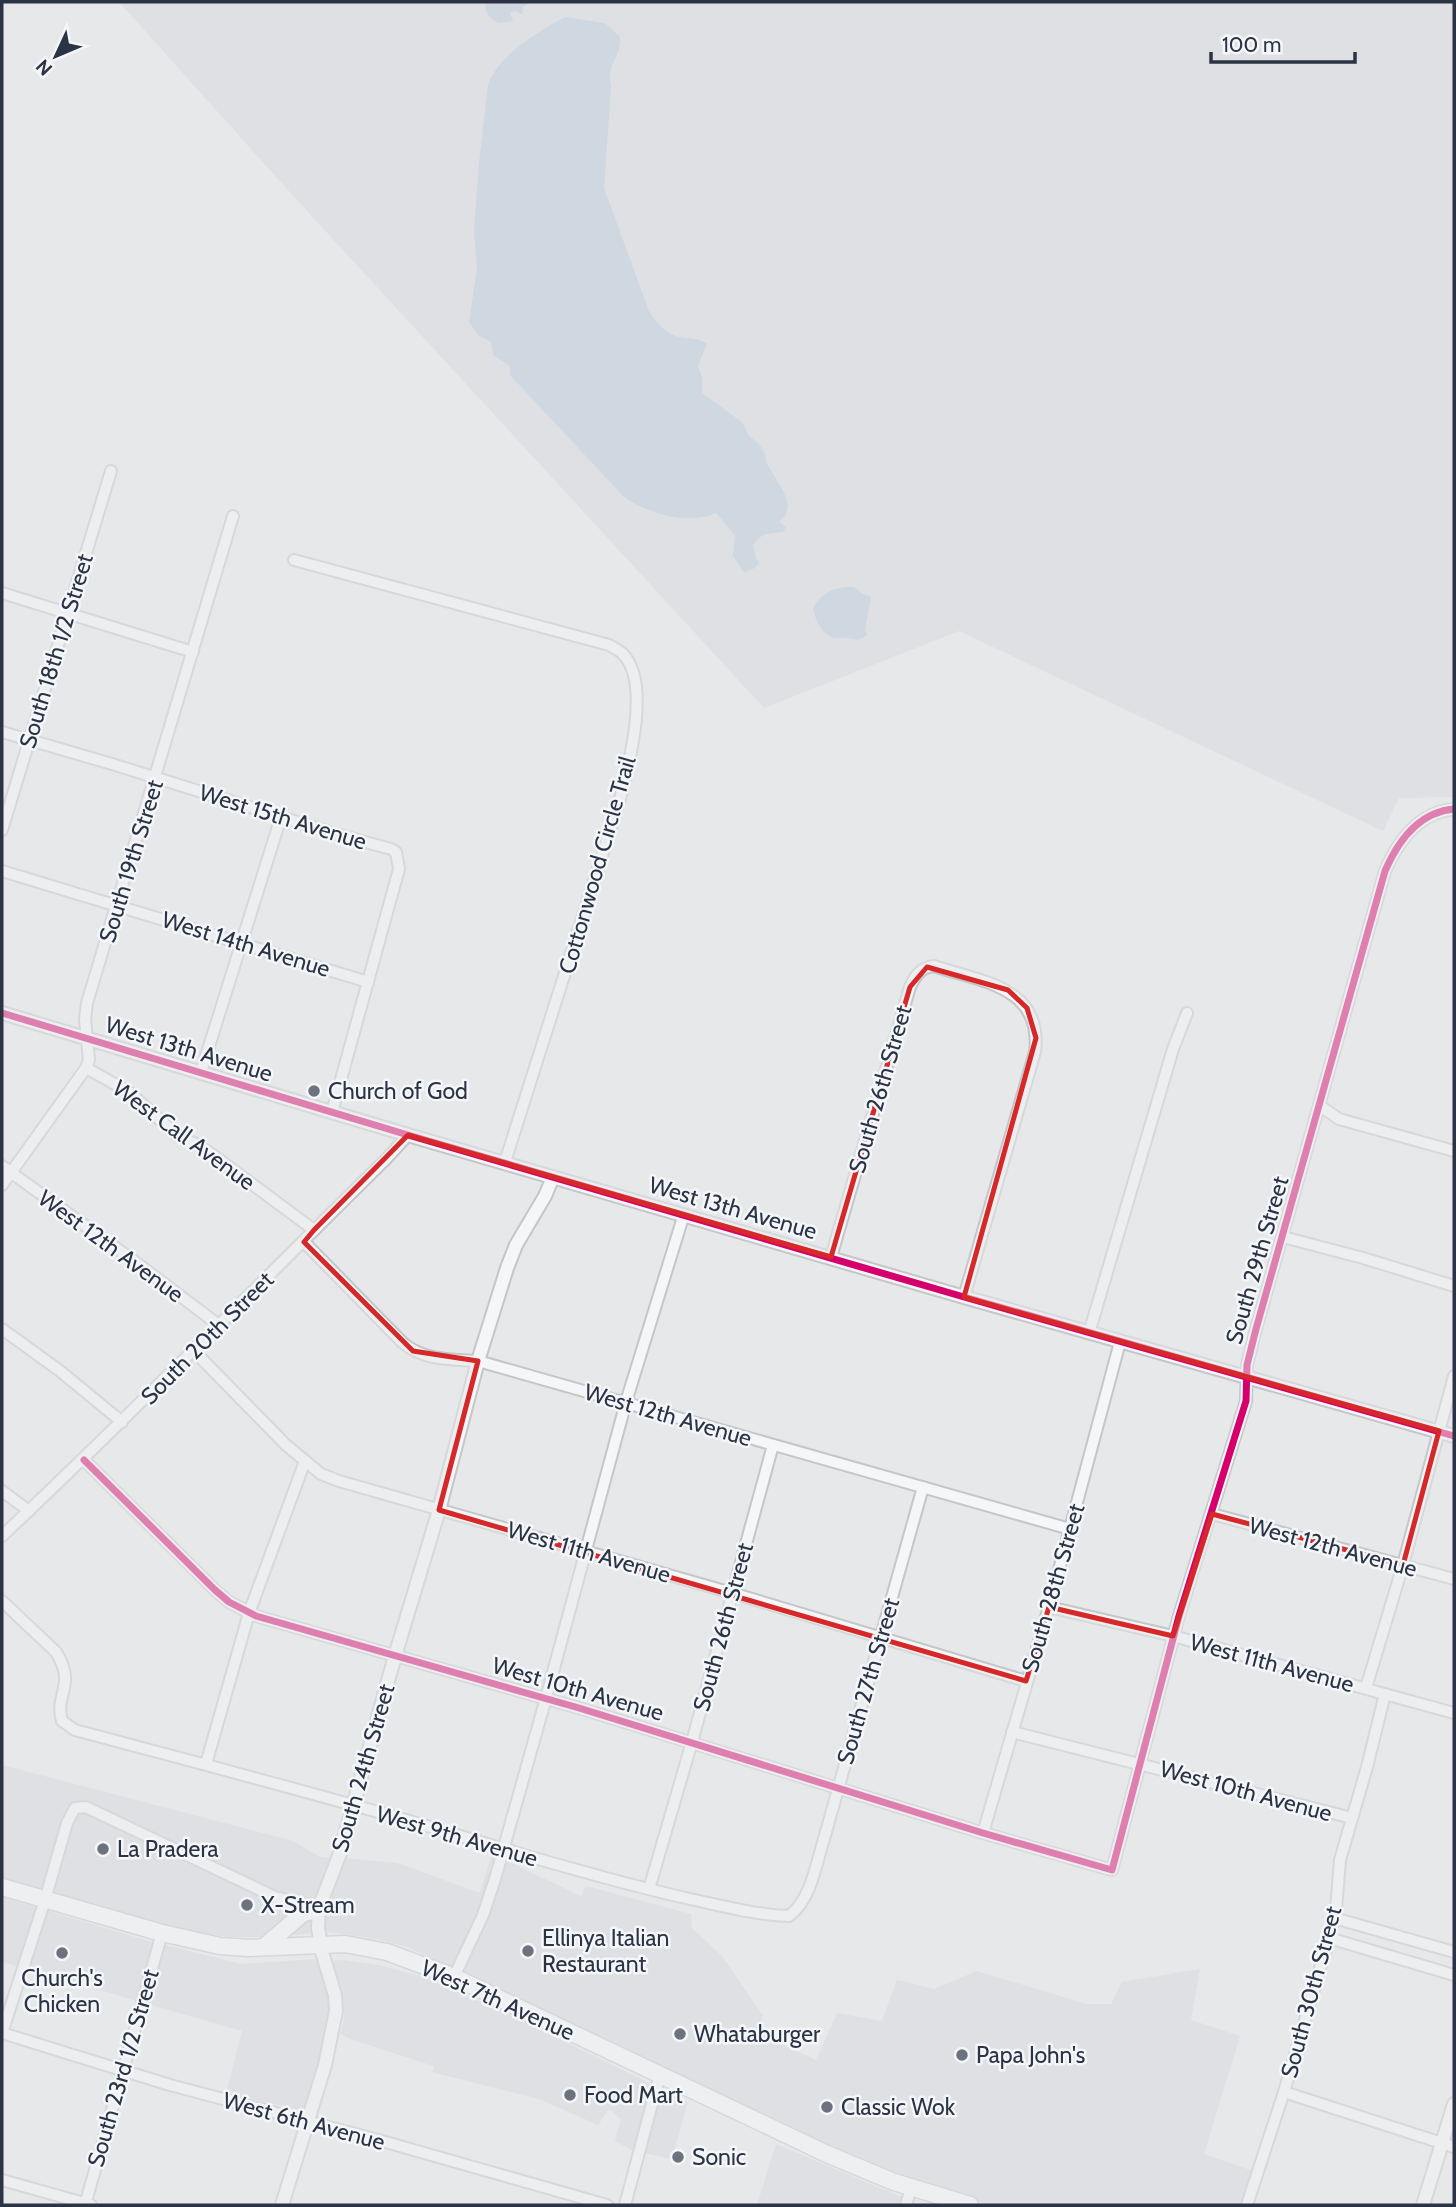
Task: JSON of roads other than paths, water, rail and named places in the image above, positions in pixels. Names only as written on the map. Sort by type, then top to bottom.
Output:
[{"type":"main road","name":"West 7th Avenue","points":[[2,1887],[162,1933],[220,1946],[345,1944],[387,1952],[454,1978],[827,2154],[911,2188],[970,2205]]},
{"type":"main road","points":[[264,1947],[302,1914],[319,1908]]},
{"type":"street","name":"South 18th 1/2 Street","points":[[2,830],[111,471]]},
{"type":"street","name":"South 19th Street","points":[[86,1068],[89,1060],[85,1019],[87,1003],[233,516]]},
{"type":"street","name":"Cottonwood Circle Trail","points":[[294,560],[609,645],[626,656],[632,670],[637,688],[628,770],[505,1162]]},
{"type":"street","points":[[2,593],[193,652]]},
{"type":"street","name":"West 15th Avenue","points":[[2,732],[396,852],[400,869],[369,982]]},
{"type":"street","name":"South 29th Street","points":[[1112,1870],[1173,1636],[1246,1401],[1247,1365],[1256,1329],[1388,864],[1404,838],[1423,819],[1444,810],[1454,809]]},
{"type":"street","points":[[201,1072],[281,817]]},
{"type":"street","name":"West 14th Avenue","points":[[2,871],[369,982]]},
{"type":"street","name":"South 26th Street","points":[[831,1257],[910,987],[920,971],[933,966],[1008,990],[1027,1008],[1034,1022],[1036,1038],[1035,1052],[964,1297]]},
{"type":"street","points":[[332,1112],[369,982]]},
{"type":"street","name":"West 13th Avenue","points":[[2,1013],[964,1297],[1454,1436]]},
{"type":"street","points":[[1089,1333],[1173,1049],[1187,1013]]},
{"type":"street","points":[[2,1185],[6,1169],[86,1068]]},
{"type":"street","name":"West Call Avenue","points":[[86,1068],[129,1092],[177,1136],[198,1145],[217,1158],[314,1230]]},
{"type":"street","points":[[1320,1105],[1339,1119],[1454,1151]]},
{"type":"street","name":"South 20th Street","points":[[2,1536],[84,1460],[220,1326],[408,1135]]},
{"type":"street","name":"West 12th Avenue","points":[[6,1169],[220,1326]]},
{"type":"street","name":"South 24th Street","points":[[282,2205],[325,2065],[336,2011],[335,1995],[321,1944],[319,1908],[340,1853],[439,1510],[478,1361],[511,1257],[553,1177]]},
{"type":"street","points":[[454,1978],[483,1915],[503,1850],[626,1402],[684,1214]]},
{"type":"street","points":[[1283,1237],[1454,1286]]},
{"type":"street","name":"West 12th Avenue","points":[[304,1242],[412,1351],[426,1356],[478,1361],[1070,1529]]},
{"type":"street","points":[[2,1329],[60,1371],[122,1422]]},
{"type":"street","name":"South 28th Street","points":[[983,1833],[1049,1607],[1120,1342]]},
{"type":"street","name":"West 11th Avenue","points":[[194,1351],[286,1445],[321,1474],[1027,1681]]},
{"type":"street","points":[[1366,1688],[1403,1565],[1454,1376]]},
{"type":"street","name":"South 26th Street","points":[[649,1889],[773,1445]]},
{"type":"street","name":"West 10th Avenue","points":[[84,1460],[215,1590],[249,1613],[692,1742],[983,1833],[1112,1870]]},
{"type":"street","points":[[206,1764],[249,1613],[305,1461]]},
{"type":"street","name":"South 27th Street","points":[[795,1912],[805,1896],[838,1788],[923,1487]]},
{"type":"street","points":[[2,1491],[29,1511]]},
{"type":"street","name":"West 12th Avenue","points":[[1212,1514],[1454,1579]]},
{"type":"street","name":"West 9th Avenue","points":[[2,1601],[56,1652],[62,1662],[66,1681],[60,1707],[62,1721],[75,1730],[206,1764],[503,1850],[649,1889],[768,1916],[789,1916],[795,1912]]},
{"type":"street","name":"West 11th Avenue","points":[[1049,1607],[1173,1636],[1454,1713]]},
{"type":"street","name":"South 30th Street","points":[[1247,2205],[1284,2092],[1329,1938],[1334,1918],[1340,1860],[1385,1694]]},
{"type":"street","name":"West 10th Avenue","points":[[1012,1732],[1352,1818]]},
{"type":"street","points":[[2,2034],[67,1823],[75,1808],[86,1807],[275,1897],[319,1908]]},
{"type":"street","points":[[1334,1918],[1454,1952]]},
{"type":"street","name":"South 23rd 1/2 Street","points":[[87,2205],[122,2070],[162,1933]]},
{"type":"street","points":[[1329,1938],[1454,1975]]},
{"type":"street","name":"West 6th Avenue","points":[[2,2034],[607,2205]]},
{"type":"street","points":[[625,2205],[660,2074]]},
{"type":"street","points":[[1284,2092],[1448,2145]]},
{"type":"street","points":[[1423,2205],[1448,2145],[1454,2104]]},
{"type":"street","points":[[2,2180],[87,2205]]},
{"type":"street","points":[[906,2205],[911,2188]]},
{"type":"water","points":[[486,2],[531,2],[523,7],[522,15],[515,11],[510,13],[513,21],[498,23],[488,15]]},
{"type":"water","points":[[565,17],[605,23],[620,37],[620,45],[610,71],[604,188],[649,311],[670,333],[707,344],[698,366],[702,377],[702,393],[742,422],[749,436],[759,444],[765,454],[766,462],[784,492],[788,506],[786,515],[779,522],[786,527],[783,532],[769,533],[758,538],[753,546],[759,563],[755,568],[744,572],[733,556],[735,535],[716,513],[693,518],[668,516],[644,508],[624,497],[510,375],[510,366],[493,355],[491,342],[478,335],[469,322],[477,268],[474,231],[488,85],[500,64],[510,54],[531,37]]},
{"type":"water","points":[[854,587],[871,597],[865,630],[867,635],[857,640],[835,638],[826,634],[813,609],[816,603],[830,591]]},
{"type":"place","name":"Church of God","points":[[314,1091]]},
{"type":"place","name":"La Pradera","points":[[103,1849]]},
{"type":"place","name":"X-Stream","points":[[247,1905]]},
{"type":"place","name":"Ellinya Italian Restaurant","points":[[528,1951]]},
{"type":"place","name":"Church's Chicken","points":[[62,1953]]},
{"type":"place","name":"Whataburger","points":[[680,2034]]},
{"type":"place","name":"Papa John's","points":[[962,2055]]},
{"type":"place","name":"Food Mart","points":[[570,2095]]},
{"type":"place","name":"Classic Wok","points":[[827,2107]]},
{"type":"place","name":"Sonic","points":[[678,2157]]}]
